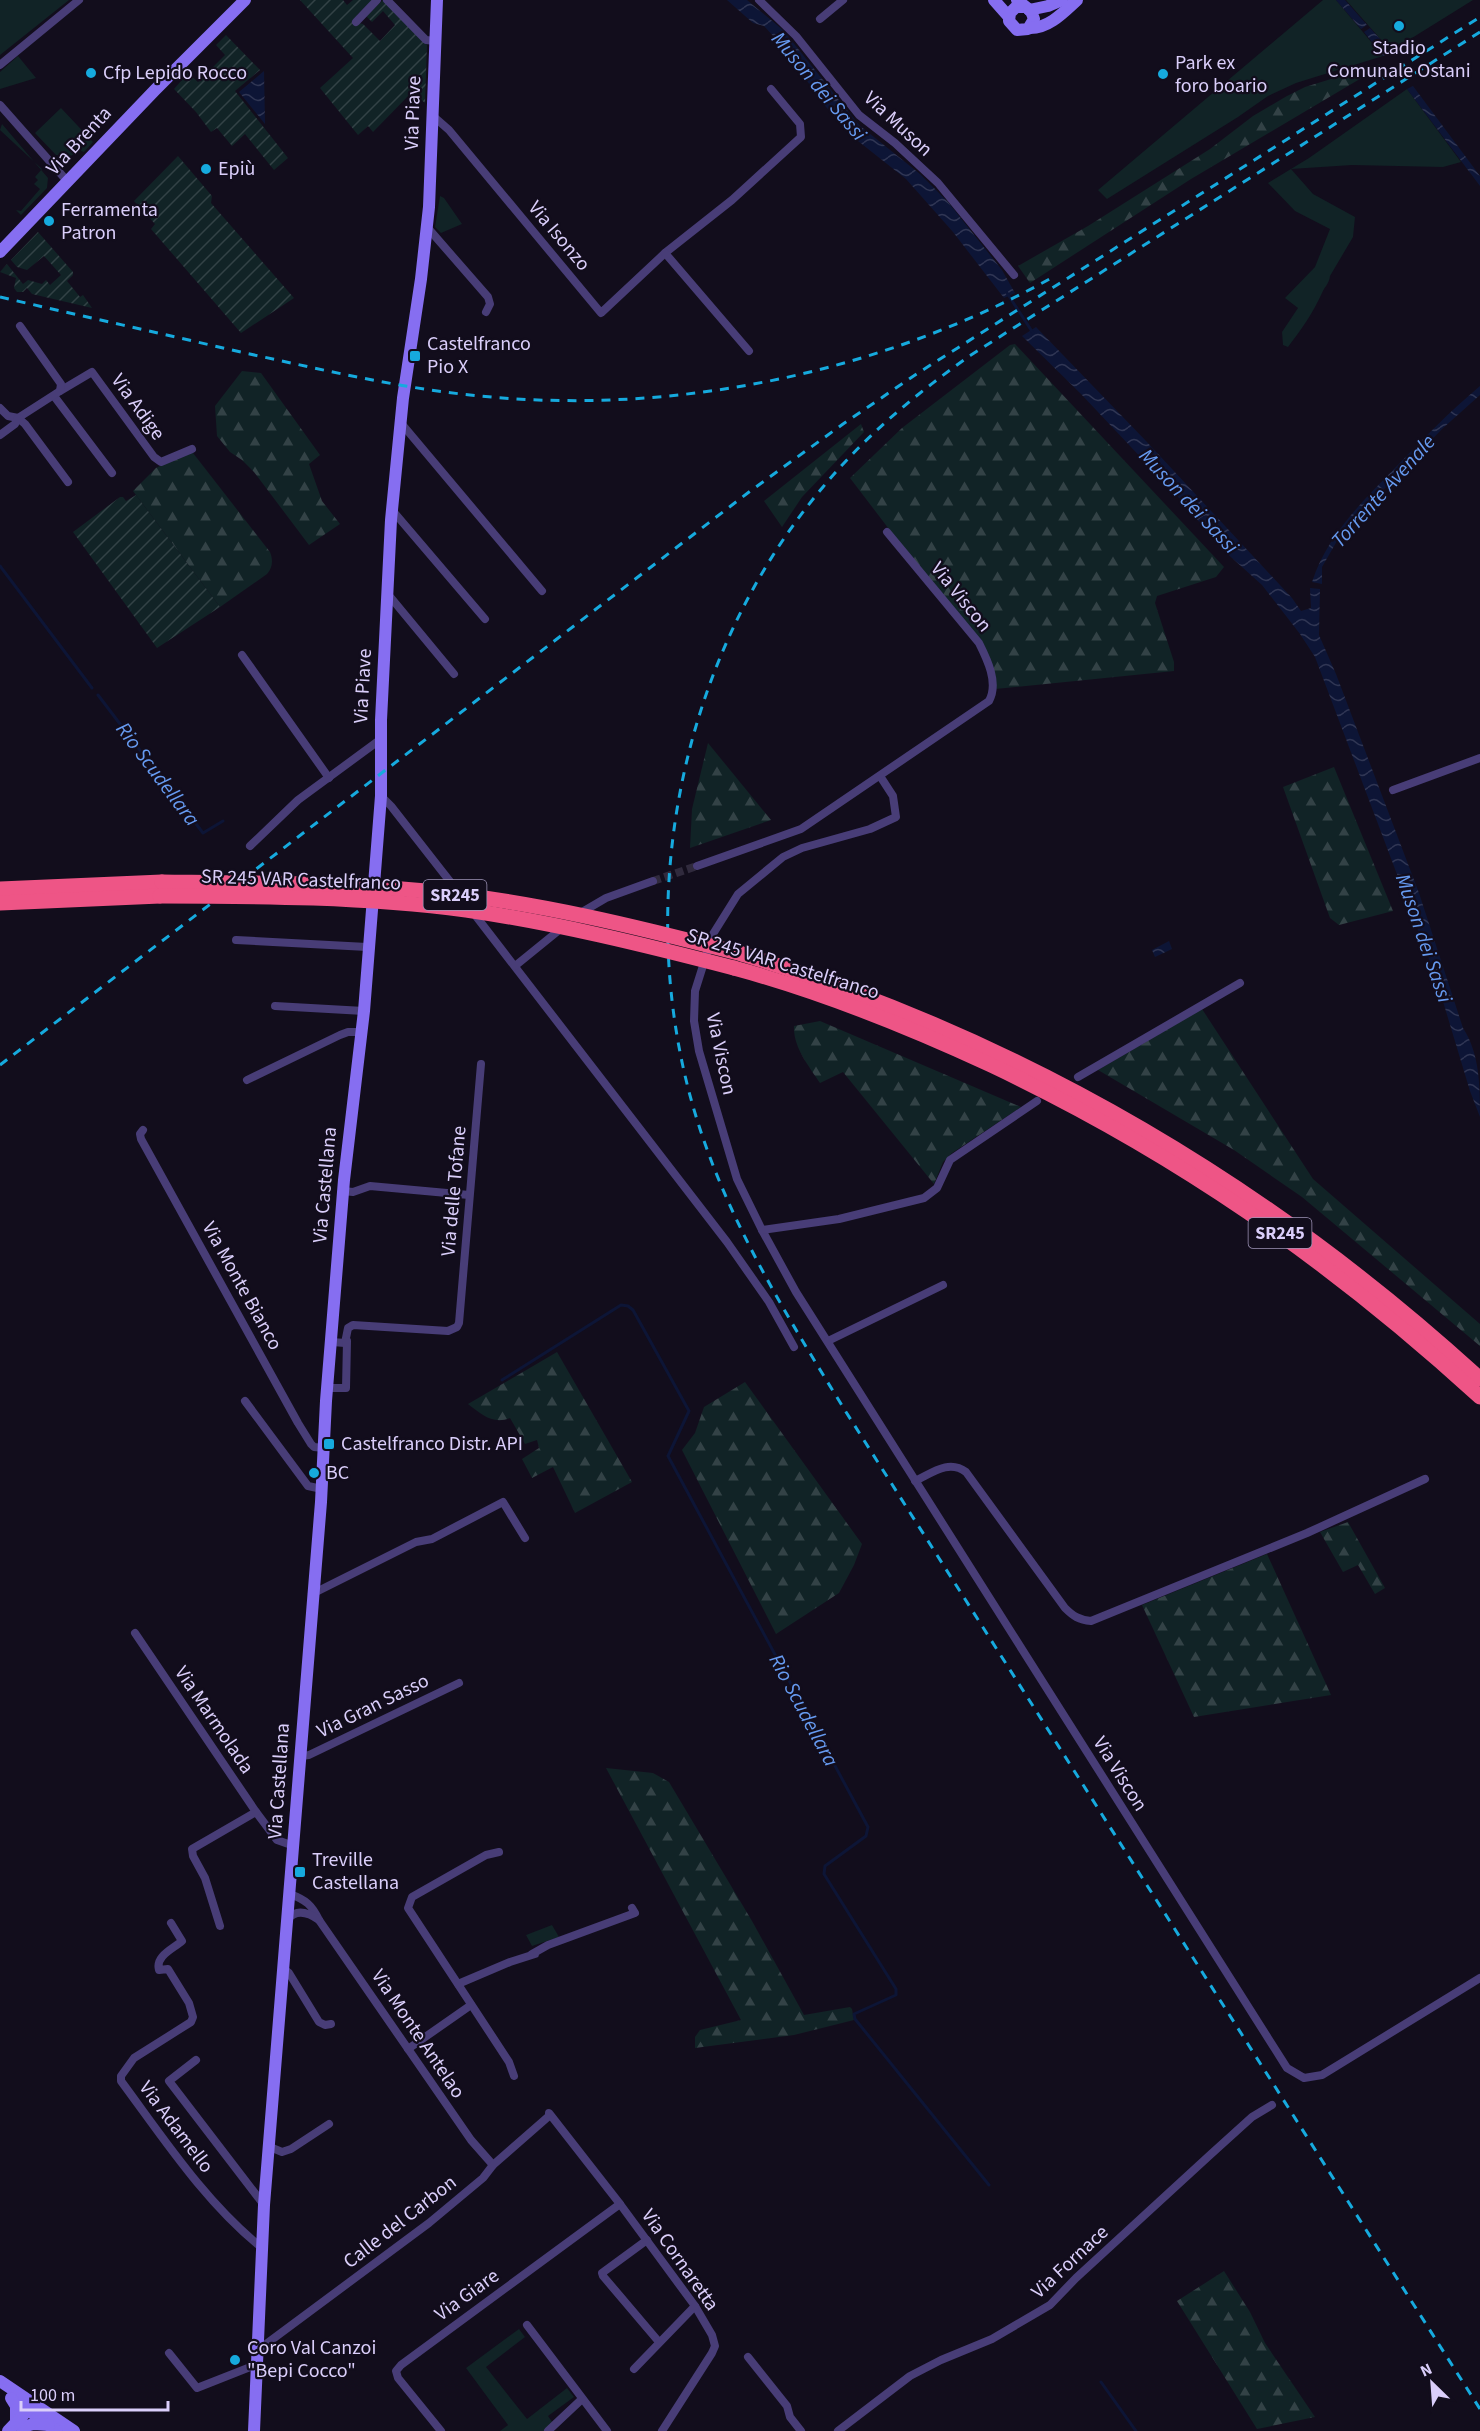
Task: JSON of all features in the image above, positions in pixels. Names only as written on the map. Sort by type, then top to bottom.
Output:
[{"type":"highway","name":"SR 245 VAR Castelfranco","points":[[0,890],[161,889],[328,884],[427,891],[530,906],[609,921],[742,954],[805,974],[924,1019],[1052,1080],[1205,1166],[1322,1246],[1419,1325],[1480,1379]]},
{"type":"highway","name":"SR 245 VAR Castelfranco","points":[[0,903],[161,889],[465,910],[584,931],[734,968],[818,993],[917,1030],[1059,1097],[1115,1128],[1231,1199],[1329,1269],[1387,1315],[1480,1397]]},
{"type":"street","points":[[0,65],[79,0]]},
{"type":"street","points":[[356,22],[377,0]]},
{"type":"street","points":[[387,0],[426,40],[435,41]]},
{"type":"street","name":"Via Piave","points":[[381,781],[392,510],[427,227],[437,0]]},
{"type":"street","name":"Via Muson","points":[[759,0],[796,36],[860,115],[895,143],[938,183],[1014,275]]},
{"type":"street","points":[[820,19],[843,0]]},
{"type":"street","points":[[994,0],[1009,16],[1011,25],[1017,30],[1039,27],[1053,20],[1077,0]]},
{"type":"street","points":[[1009,16],[1016,7],[1056,3],[1060,6],[1068,0]]},
{"type":"street","name":"Via Brenta","points":[[0,252],[238,2]]},
{"type":"street","points":[[1024,6],[1034,19],[1029,28]]},
{"type":"street","name":"Via Isonzo","points":[[433,116],[444,125],[601,313],[665,253],[732,200],[801,137],[800,124],[771,89]]},
{"type":"street","points":[[0,105],[68,182]]},
{"type":"street","points":[[427,227],[488,297],[490,304],[486,312]]},
{"type":"street","points":[[665,253],[748,351]]},
{"type":"street","points":[[21,326],[61,384],[57,393],[112,473]]},
{"type":"street","name":"Via Adige","points":[[0,435],[15,424],[18,418],[92,372],[154,458],[161,462],[192,449]]},
{"type":"street","points":[[0,408],[8,416],[18,418],[25,424],[68,482]]},
{"type":"street","points":[[401,423],[542,591]]},
{"type":"street","points":[[392,510],[486,619]]},
{"type":"street","name":"Via Viscon","points":[[697,866],[801,829],[989,700],[992,695],[988,661],[979,643],[887,532]]},
{"type":"street","points":[[387,593],[454,674]]},
{"type":"street","points":[[242,655],[329,778]]},
{"type":"street","points":[[250,846],[298,800],[381,739]]},
{"type":"street","points":[[1393,790],[1480,758]]},
{"type":"street","name":"Via Viscon","points":[[880,776],[893,796],[896,817],[870,829],[802,848],[774,864],[738,894],[713,934],[699,975],[693,1005],[699,1051],[737,1179],[762,1230],[796,1292],[1287,2068],[1304,2078],[1322,2075],[1480,1978]]},
{"type":"street","name":"Via Castellana","points":[[254,2431],[264,2205],[285,1970],[312,1594],[322,1489],[327,1388],[344,1191],[364,1011],[381,781]]},
{"type":"street","points":[[381,796],[515,966],[744,1265],[794,1347]]},
{"type":"street","points":[[515,966],[585,909],[606,898],[653,881]]},
{"type":"street","points":[[236,940],[367,947]]},
{"type":"street","points":[[1078,1077],[1240,983]]},
{"type":"street","points":[[275,1006],[364,1011]]},
{"type":"street","points":[[247,1080],[340,1035],[360,1032]]},
{"type":"street","name":"Via delle Tofane","points":[[347,1341],[348,1328],[353,1325],[448,1331],[457,1327],[460,1320],[481,1064]]},
{"type":"street","points":[[762,1230],[839,1219],[924,1198],[935,1191],[950,1160],[1037,1101]]},
{"type":"street","name":"Via Monte Bianco","points":[[143,1130],[141,1139],[298,1423],[314,1447],[324,1448]]},
{"type":"street","points":[[344,1191],[353,1192],[370,1186],[469,1195]]},
{"type":"street","points":[[828,1341],[942,1285]]},
{"type":"street","points":[[327,1388],[346,1389],[347,1341],[332,1342]]},
{"type":"street","points":[[245,1401],[308,1486],[322,1489]]},
{"type":"street","points":[[915,1481],[950,1466],[959,1467],[966,1472],[1065,1608],[1081,1620],[1091,1621],[1307,1533],[1425,1479]]},
{"type":"street","points":[[312,1594],[416,1542],[432,1539],[503,1502],[525,1538]]},
{"type":"street","name":"Via Marmolada","points":[[135,1633],[256,1812],[277,1840],[294,1846]]},
{"type":"street","name":"Via Gran Sasso","points":[[301,1756],[309,1755],[459,1683]]},
{"type":"street","points":[[220,1926],[205,1878],[192,1850],[256,1812]]},
{"type":"street","points":[[499,1852],[486,1855],[412,1898],[408,1908],[509,2062],[514,2076]]},
{"type":"street","name":"Via Monte Antelao","points":[[290,1894],[310,1904],[471,2140],[493,2165]]},
{"type":"street","points":[[458,1984],[536,1954],[548,1944],[635,1913],[632,1908]]},
{"type":"street","points":[[288,1919],[301,1912],[319,1920]]},
{"type":"street","name":"Via Adamello","points":[[171,1923],[182,1941],[159,1959],[157,1965],[159,1970],[168,1969],[189,2003],[193,2017],[191,2022],[174,2034],[134,2058],[121,2076],[121,2081],[195,2181],[231,2220],[262,2248]]},
{"type":"street","points":[[285,1970],[320,2022],[325,2025],[332,2024]]},
{"type":"street","points":[[408,2049],[471,2005]]},
{"type":"street","points":[[196,2060],[169,2081],[264,2205]]},
{"type":"street","name":"Via Fornace","points":[[838,2431],[910,2376],[941,2360],[992,2339],[1050,2305],[1076,2278],[1218,2147],[1252,2117],[1272,2104]]},
{"type":"street","name":"Calle del Carbon","points":[[258,2350],[429,2223],[483,2178],[493,2165],[549,2116],[549,2113],[553,2115]]},
{"type":"street","name":"Via Cornaretta","points":[[553,2115],[695,2306],[712,2335],[715,2346],[662,2431]]},
{"type":"street","points":[[270,2147],[282,2152],[291,2149],[328,2124]]},
{"type":"street","name":"Via Giare","points":[[441,2431],[398,2378],[396,2371],[401,2365],[620,2204]]},
{"type":"street","points":[[646,2240],[602,2272],[659,2342]]},
{"type":"street","points":[[634,2369],[695,2306]]},
{"type":"street","points":[[526,2325],[608,2431]]},
{"type":"street","points":[[169,2353],[197,2388],[258,2364]]},
{"type":"street","points":[[748,2357],[787,2406],[790,2417],[801,2431]]},
{"type":"street","points":[[2,2385],[16,2406],[18,2426]]},
{"type":"street","points":[[2,2385],[28,2410]]},
{"type":"street","points":[[2,2385],[61,2428]]},
{"type":"street","points":[[11,2398],[61,2428]]},
{"type":"street","points":[[548,2431],[582,2399]]},
{"type":"street","points":[[18,2426],[28,2410]]},
{"type":"street","points":[[8,2431],[18,2426],[34,2424],[61,2428]]},
{"type":"green space","points":[[0,0],[69,0],[0,55]]},
{"type":"green space","points":[[300,0],[343,0],[347,5],[353,0],[373,0],[357,15],[359,23],[363,24],[380,41],[395,25],[383,11],[372,22],[366,16],[383,0],[427,45],[425,103],[412,92],[373,132],[368,126],[358,135],[320,88],[353,58]]},
{"type":"green space","points":[[1323,0],[1336,0],[1383,56],[1296,83],[1268,96],[1107,199],[1098,190]]},
{"type":"green space","name":"Stadio Comunale Ostani","points":[[1346,0],[1473,0],[1391,51]]},
{"type":"green space","points":[[226,35],[260,70],[235,91],[288,158],[274,170],[245,134],[232,146],[217,128],[211,132],[174,89],[188,73],[198,82],[225,55],[216,45]]},
{"type":"green space","points":[[18,56],[36,78],[0,89],[0,72]]},
{"type":"green space","points":[[1380,64],[1380,67],[1191,179],[1030,283],[1018,266],[1088,226],[1210,149],[1253,116],[1287,96],[1305,87]]},
{"type":"green space","points":[[1407,89],[1461,162],[1443,167],[1352,165],[1291,169],[1313,194],[1355,217],[1353,237],[1315,307],[1288,347],[1283,345],[1282,332],[1298,308],[1285,298],[1315,267],[1330,229],[1295,211],[1268,183],[1309,158]]},
{"type":"green space","points":[[61,108],[93,142],[84,152],[81,151],[68,157],[56,155],[35,133]]},
{"type":"green space","points":[[2,124],[34,162],[0,130]]},
{"type":"green space","points":[[178,156],[212,196],[211,203],[294,298],[241,333],[151,229],[155,224],[134,201]]},
{"type":"green space","points":[[41,170],[48,178],[47,188],[21,215],[16,210],[21,211],[40,189],[34,184],[38,180],[35,177]]},
{"type":"green space","points":[[440,196],[444,198],[462,224],[441,233],[435,227]]},
{"type":"green space","points":[[38,232],[73,272],[67,281],[80,297],[83,295],[92,308],[32,294],[27,288],[23,292],[17,292],[14,288],[16,278],[0,272],[7,264],[23,284],[28,280],[42,284],[46,280],[50,285],[61,275],[44,256],[27,270],[17,267],[11,260]]},
{"type":"green space","points":[[1015,344],[1224,567],[1216,577],[1157,596],[1155,603],[1174,662],[1174,671],[995,689],[989,660],[850,478],[902,428],[1010,345]]},
{"type":"green space","points":[[242,371],[261,373],[320,455],[309,464],[322,501],[340,524],[309,545],[254,472],[230,452],[217,436],[215,406]]},
{"type":"green space","points":[[861,424],[864,432],[802,497],[782,527],[764,501]]},
{"type":"green space","points":[[188,452],[193,453],[270,552],[272,558],[267,574],[220,607],[133,491],[156,468]]},
{"type":"green space","points":[[136,495],[220,607],[157,648],[73,532],[120,497],[126,501]]},
{"type":"green space","points":[[708,743],[771,820],[690,848],[692,809]]},
{"type":"green space","points":[[1334,767],[1393,911],[1339,925],[1330,918],[1283,787]]},
{"type":"green space","points":[[1202,1009],[1313,1179],[1480,1324],[1480,1346],[1302,1197],[1234,1150],[1098,1070]]},
{"type":"green space","points":[[820,1021],[1021,1107],[952,1153],[943,1162],[934,1184],[843,1072],[820,1083],[799,1049],[794,1026]]},
{"type":"green space","points":[[557,1352],[632,1482],[575,1513],[553,1467],[532,1478],[522,1459],[539,1448],[537,1440],[525,1444],[510,1418],[493,1419],[468,1404]]},
{"type":"green space","points":[[745,1382],[862,1544],[839,1593],[776,1634],[682,1450],[695,1433],[704,1407]]},
{"type":"green space","points":[[1348,1522],[1385,1588],[1375,1594],[1358,1565],[1343,1572],[1320,1532]]},
{"type":"green space","points":[[1267,1554],[1331,1695],[1194,1717],[1142,1605]]},
{"type":"green space","points":[[606,1768],[653,1773],[669,1782],[752,1921],[804,2015],[850,2007],[854,2020],[794,2035],[695,2048],[695,2037],[700,2030],[741,2020]]},
{"type":"green space","points":[[552,1925],[559,1937],[532,1946],[526,1935]]},
{"type":"green space","points":[[1224,2271],[1250,2312],[1265,2343],[1315,2417],[1257,2429],[1177,2301]]},
{"type":"green space","points":[[519,2329],[525,2337],[486,2367],[527,2419],[567,2388],[574,2397],[548,2416],[553,2423],[548,2431],[500,2431],[508,2425],[466,2368]]},
{"type":"water","points":[[727,0],[747,0],[783,30],[859,125],[920,174],[948,202],[1002,270],[1015,293],[1004,298],[953,232],[906,179],[858,141],[840,123],[820,100],[787,51],[764,26],[753,23]]},
{"type":"water","points":[[1336,0],[1345,0],[1367,25],[1361,29]]},
{"type":"water","points":[[1370,28],[1392,53],[1383,56],[1364,32]]},
{"type":"water","points":[[264,71],[265,124],[239,92]]},
{"type":"water","points":[[1413,86],[1480,176],[1480,186],[1407,89]]},
{"type":"water","points":[[1036,327],[1146,441],[1292,598],[1301,611],[1311,608],[1310,588],[1320,589],[1319,635],[1419,893],[1463,1028],[1473,1049],[1479,1083],[1480,1117],[1435,975],[1315,657],[1262,585],[1222,549],[1180,499],[1081,394],[1022,336]]},
{"type":"water","points":[[1480,386],[1480,395],[1442,429],[1341,534],[1322,567],[1322,584],[1312,582],[1326,550],[1357,508],[1435,427]]},
{"type":"water","points":[[1169,941],[1172,949],[1155,957],[1152,950]]},
{"type":"waterway","name":"Muson dei Sassi","points":[[1007,293],[1033,333]]},
{"type":"waterway","name":"Rio Scudellara","points":[[0,566],[92,688]]},
{"type":"waterway","name":"Rio Scudellara","points":[[98,695],[203,833],[223,821]]},
{"type":"waterway","name":"Rio Scudellara","points":[[502,1380],[621,1305],[633,1310],[689,1411],[668,1456],[868,1827],[866,1836],[825,1866],[824,1874],[896,1989],[896,1995],[854,2014],[855,2019],[989,2185]]},
{"type":"waterway","name":"Rio Scudellara","points":[[1101,2382],[1136,2431]]},
{"type":"tunnel","points":[[653,881],[697,866]]},
{"type":"railway","points":[[0,1065],[749,492],[843,424],[918,373],[1480,17]]},
{"type":"railway","points":[[1480,32],[971,355],[931,384],[874,432],[839,468],[773,555],[732,630],[701,709],[680,792],[669,877],[669,962],[679,1046],[700,1129],[713,1166],[764,1274],[846,1412],[1480,2409]]},
{"type":"railway","points":[[0,297],[245,353],[413,387],[470,395],[545,400],[621,399],[697,393],[772,380],[846,363],[918,339],[988,310],[1055,276]]},
{"type":"place","name":"Stadio Comunale Ostani","points":[[1399,26]]},
{"type":"place","name":"Cfp Lepido Rocco","points":[[91,73]]},
{"type":"place","name":"Park ex foro boario","points":[[1163,74]]},
{"type":"place","name":"Epiù","points":[[206,169]]},
{"type":"place","name":"Ferramenta Patron","points":[[49,221]]},
{"type":"place","name":"Castelfranco Pio X","points":[[415,356]]},
{"type":"place","name":"Castelfranco Distr. API","points":[[329,1444]]},
{"type":"place","name":"BC","points":[[314,1473]]},
{"type":"place","name":"Treville Castellana","points":[[300,1872]]},
{"type":"place","name":"Coro Val Canzoi \"Bepi Cocco\"","points":[[235,2360]]},
{"type":"water label","name":"Torrente Avenale","points":[[1383,491]]}]
